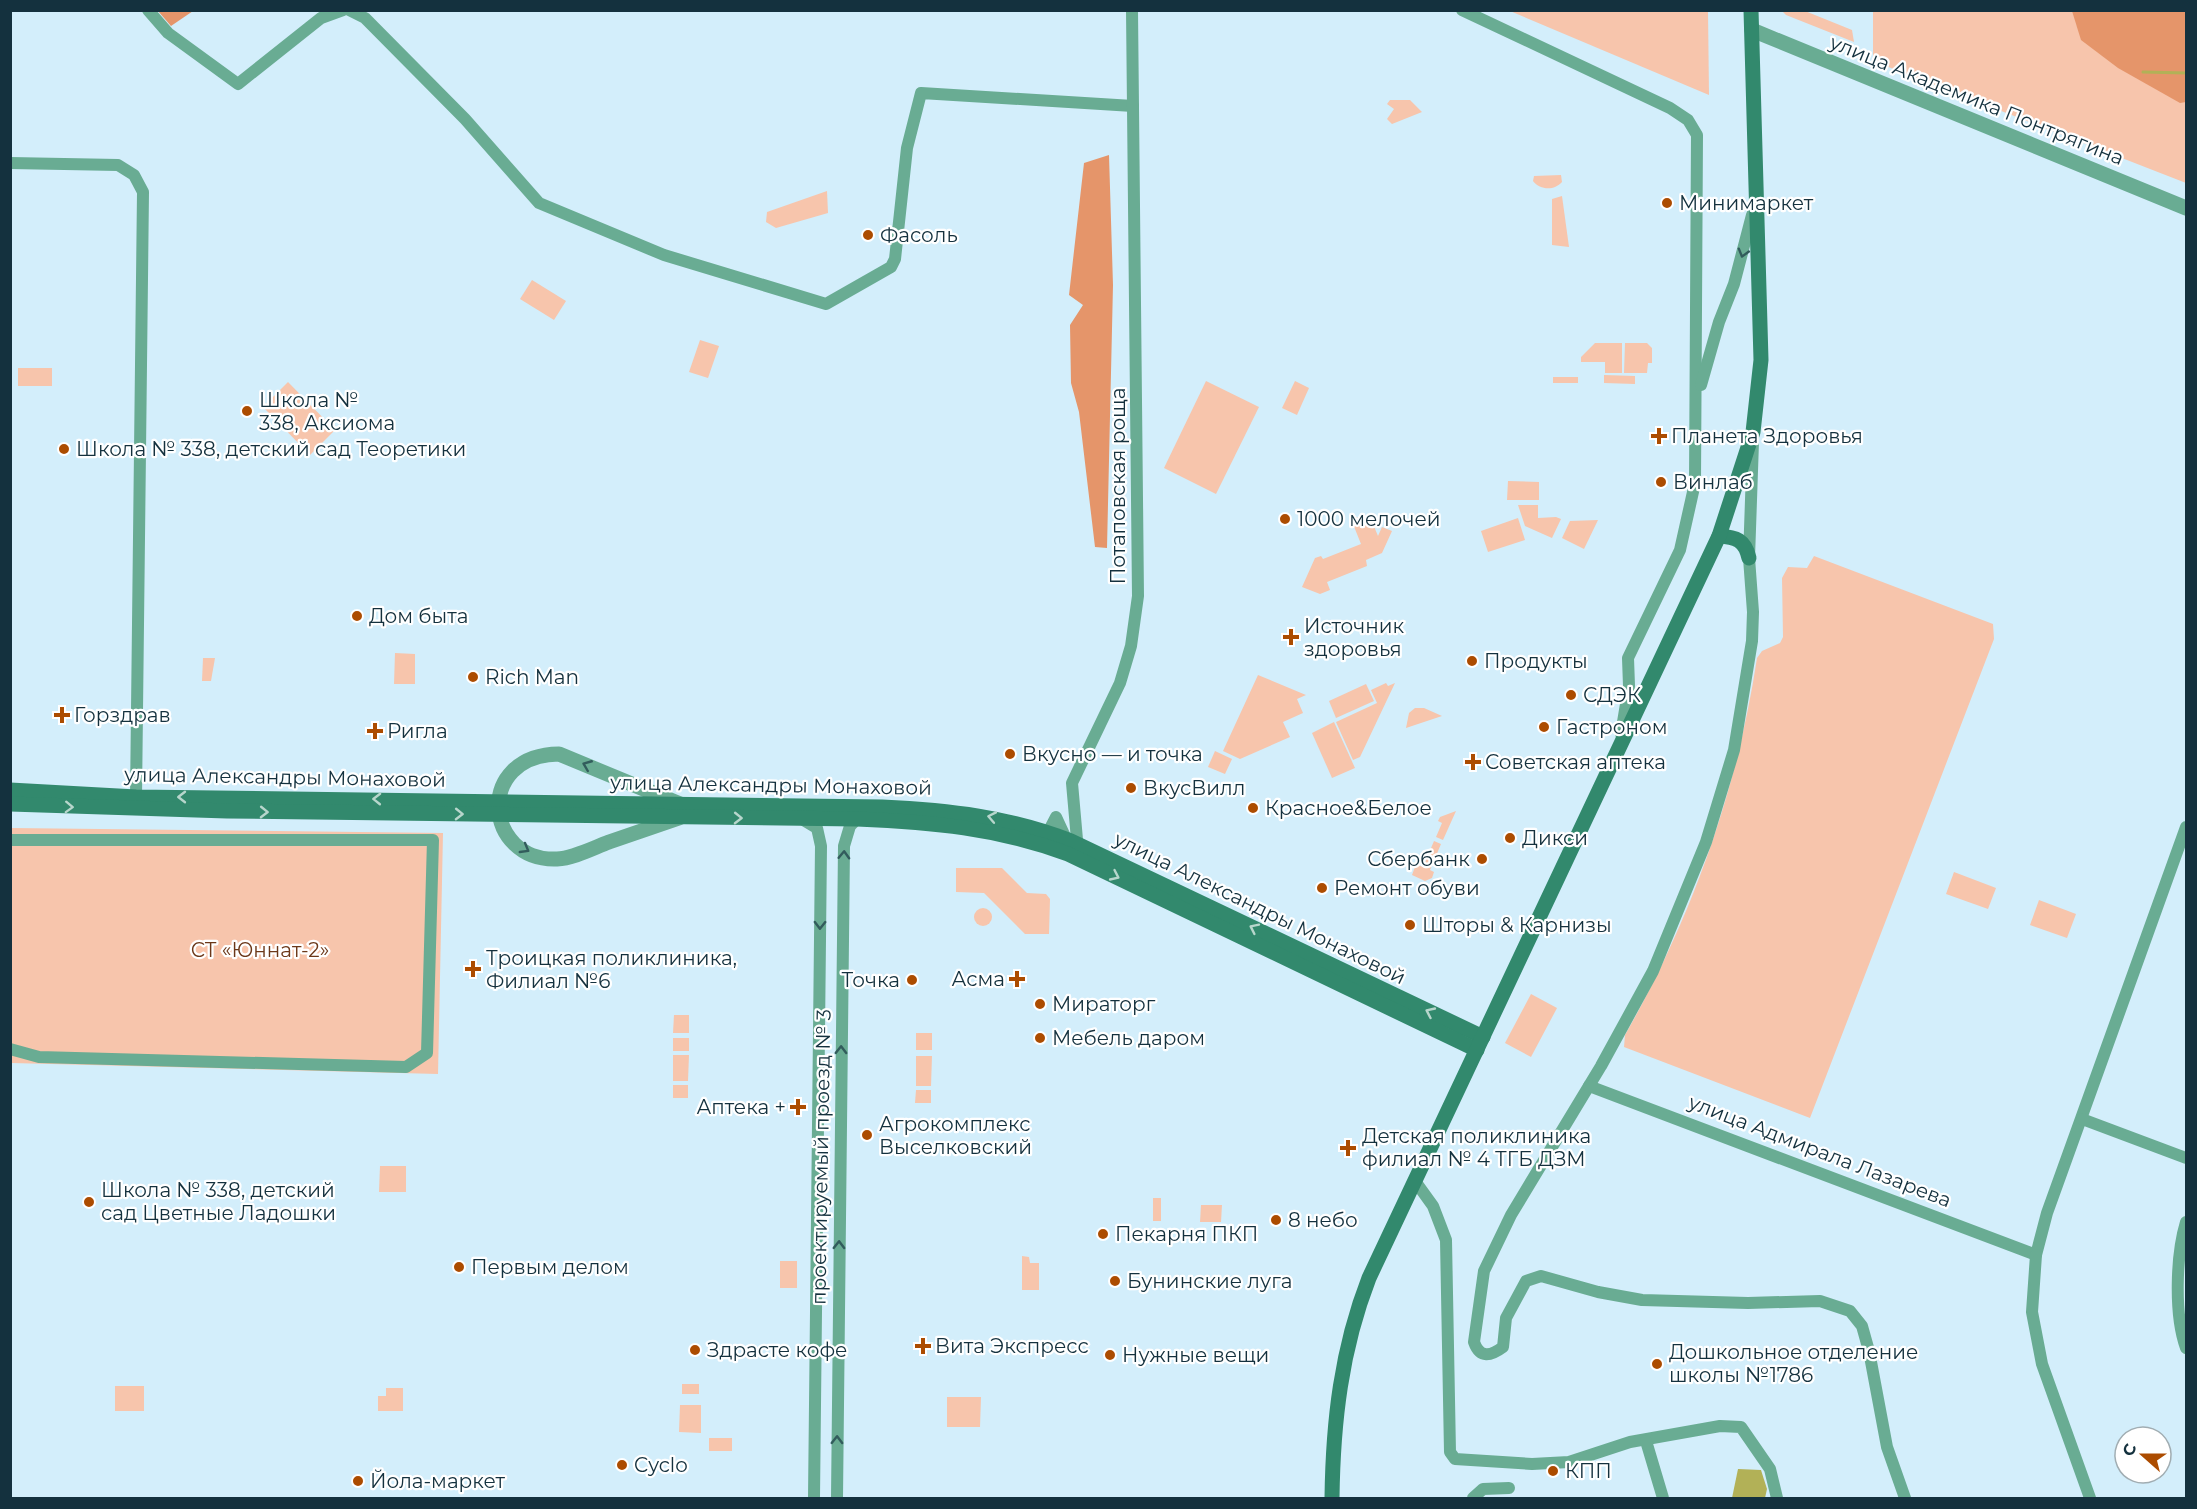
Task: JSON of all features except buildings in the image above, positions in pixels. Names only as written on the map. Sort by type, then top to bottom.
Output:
[{"type":"main road","points":[[1332,1498],[1337,1400],[1348,1337],[1369,1278],[1719,536],[1753,432],[1761,360],[1751,10]]},
{"type":"main road","points":[[1719,536],[1734,537],[1742,541],[1746,545],[1749,558]]},
{"type":"main road","name":"улица Александры Монаховой","points":[[10,790],[136,797],[499,808],[680,811],[933,809],[999,818],[1045,838],[1105,871],[1480,1043]]},
{"type":"main road","name":"улица Александры Монаховой","points":[[10,804],[227,811],[499,808]]},
{"type":"main road","name":"улица Александры Монаховой","points":[[680,811],[802,819],[857,819],[948,824],[1045,838]]},
{"type":"street","points":[[148,10],[168,33],[238,84],[321,18],[343,10]]},
{"type":"street","points":[[349,10],[365,18],[457,111],[539,203],[664,255],[826,304],[891,267],[895,259],[907,148],[921,93],[1133,106]]},
{"type":"street","name":"Потаповская роща","points":[[1045,838],[1056,817],[1079,865],[1072,783],[1120,683],[1135,625],[1139,565],[1132,10]]},
{"type":"street","points":[[1462,10],[1670,108],[1693,126],[1699,144],[1696,471],[1680,550],[1628,658],[1627,701],[1613,761]]},
{"type":"street","name":"улица Академика Понтрягина","points":[[1752,30],[2187,208]]},
{"type":"street","points":[[10,163],[118,165],[138,181],[143,199],[136,797]]},
{"type":"street","points":[[1696,398],[1750,229],[1757,175]]},
{"type":"street","points":[[1697,319],[1701,327],[1710,329],[1719,322]]},
{"type":"street","points":[[1753,432],[1749,558],[1753,612],[1746,687],[1734,750],[1707,842],[1653,971],[1589,1086],[1516,1206],[1484,1271],[1474,1342],[1482,1355],[1493,1355],[1503,1347],[1506,1318],[1527,1281],[1541,1276],[1598,1292],[1642,1300],[1748,1303],[1820,1301],[1850,1311],[1862,1326],[1867,1342],[1887,1447],[1905,1498]]},
{"type":"street","points":[[542,754],[559,754],[680,811],[558,859],[541,857],[521,849],[510,839],[499,808],[507,777],[516,767],[527,759],[542,754]]},
{"type":"street","name":"проектируемый проезд № 3","points":[[802,819],[817,828],[821,846],[814,1498]]},
{"type":"street","name":"проектируемый проезд № 3","points":[[837,1498],[844,846],[850,826],[857,819]]},
{"type":"street","points":[[2090,1498],[2042,1364],[2032,1312],[2036,1255],[2048,1213],[2187,827]]},
{"type":"street","points":[[10,840],[433,840],[428,1053],[406,1067],[39,1056],[10,1049]]},
{"type":"street","name":"улица Адмирала Лазарева","points":[[1589,1086],[2036,1255]]},
{"type":"street","points":[[2082,1119],[2187,1158]]},
{"type":"street","points":[[1415,1181],[1433,1206],[1446,1240],[1450,1443],[1453,1456],[1458,1460],[1532,1464],[1569,1462],[1630,1442],[1646,1441],[1720,1426],[1741,1427],[1770,1469],[1777,1498]]},
{"type":"street","points":[[2187,1222],[2180,1242],[2177,1279],[2187,1348]]},
{"type":"street","points":[[1646,1441],[1663,1498]]},
{"type":"street","points":[[1473,1498],[1483,1489],[1509,1488]]},
{"type":"green space","points":[[1510,11],[1708,11],[1709,95]]},
{"type":"green space","points":[[1782,11],[1805,11],[1852,30],[1854,42],[1786,15]]},
{"type":"green space","points":[[1873,11],[2186,11],[2186,183],[1873,61]]},
{"type":"green space","points":[[1390,100],[1410,100],[1422,112],[1392,124],[1387,119],[1394,109],[1387,104]]},
{"type":"green space","points":[[1561,175],[1562,182],[1551,188],[1539,186],[1533,181],[1534,176]]},
{"type":"green space","points":[[827,191],[828,213],[776,228],[766,222],[767,212]]},
{"type":"green space","points":[[1562,196],[1569,247],[1552,245],[1552,199]]},
{"type":"green space","points":[[532,280],[566,301],[554,320],[520,299]]},
{"type":"green space","points":[[700,340],[719,346],[708,378],[689,372]]},
{"type":"green space","points":[[1595,343],[1622,343],[1622,373],[1605,373],[1605,362],[1581,362],[1581,357]]},
{"type":"green space","points":[[1625,343],[1647,343],[1652,348],[1652,363],[1648,363],[1647,373],[1624,373]]},
{"type":"green space","points":[[18,368],[52,368],[52,386],[18,386]]},
{"type":"green space","points":[[1604,375],[1635,376],[1635,384],[1604,383]]},
{"type":"green space","points":[[1553,377],[1578,377],[1578,383],[1553,383]]},
{"type":"green space","points":[[1206,381],[1259,407],[1216,494],[1164,468]]},
{"type":"green space","points":[[1295,381],[1309,388],[1297,415],[1282,408]]},
{"type":"green space","points":[[288,382],[335,430],[310,455],[263,407]]},
{"type":"green space","points":[[1508,481],[1539,482],[1539,500],[1507,500]]},
{"type":"green space","points":[[1518,505],[1538,505],[1538,518],[1561,519],[1552,538],[1525,526]]},
{"type":"green space","points":[[1349,514],[1373,524],[1378,536],[1382,527],[1392,531],[1382,553],[1366,560],[1367,566],[1327,582],[1330,590],[1320,594],[1302,587],[1315,558],[1321,556],[1323,559],[1361,544]]},
{"type":"green space","points":[[1518,518],[1525,540],[1488,552],[1481,531]]},
{"type":"green space","points":[[1598,520],[1584,549],[1562,538],[1570,521]]},
{"type":"green space","points":[[1814,556],[1993,624],[1994,639],[1810,1118],[1624,1047],[1625,1035],[1671,945],[1709,852],[1737,756],[1757,658],[1762,651],[1780,643],[1783,637],[1782,578],[1788,567],[1807,568]]},
{"type":"green space","points":[[395,653],[415,654],[415,684],[394,684]]},
{"type":"green space","points":[[203,658],[215,658],[211,681],[202,681]]},
{"type":"green space","points":[[1258,675],[1306,695],[1297,699],[1303,713],[1283,722],[1290,737],[1240,759],[1223,751]]},
{"type":"green space","points":[[1386,683],[1388,686],[1395,683],[1360,757],[1353,760],[1336,722],[1377,703],[1371,690]]},
{"type":"green space","points":[[1366,684],[1374,701],[1336,718],[1329,701]]},
{"type":"green space","points":[[1415,708],[1424,708],[1442,716],[1406,728],[1409,713]]},
{"type":"green space","points":[[1334,722],[1355,768],[1332,778],[1312,733]]},
{"type":"green space","points":[[1215,751],[1232,759],[1225,774],[1208,767]]},
{"type":"green space","points":[[1456,811],[1443,840],[1436,837],[1442,823],[1438,821],[1440,817]]},
{"type":"green space","name":"СТ «Юннат-2»","points":[[11,828],[443,833],[438,1074],[11,1063]]},
{"type":"green space","points":[[1434,841],[1441,844],[1430,870],[1434,872],[1432,878],[1425,881],[1412,875],[1416,864],[1423,867]]},
{"type":"green space","points":[[956,868],[1002,868],[1027,893],[1046,894],[1050,899],[1049,934],[1025,934],[984,893],[956,892]]},
{"type":"green space","points":[[1954,872],[1996,888],[1988,909],[1946,894]]},
{"type":"green space","points":[[2039,900],[2076,914],[2067,938],[2030,925]]},
{"type":"green space","points":[[983,908],[989,911],[992,917],[989,923],[983,926],[977,923],[974,917],[977,911]]},
{"type":"green space","points":[[1531,994],[1557,1008],[1531,1057],[1505,1043]]},
{"type":"green space","points":[[674,1015],[689,1015],[689,1033],[673,1033]]},
{"type":"green space","points":[[916,1033],[932,1033],[932,1050],[916,1050]]},
{"type":"green space","points":[[673,1038],[689,1038],[689,1051],[673,1051]]},
{"type":"green space","points":[[673,1055],[689,1055],[688,1081],[673,1081]]},
{"type":"green space","points":[[916,1056],[932,1056],[931,1086],[916,1086]]},
{"type":"green space","points":[[673,1085],[688,1085],[688,1098],[673,1098]]},
{"type":"green space","points":[[916,1090],[931,1090],[931,1103],[915,1103]]},
{"type":"green space","points":[[380,1166],[406,1166],[406,1192],[379,1192]]},
{"type":"green space","points":[[1153,1198],[1161,1198],[1161,1221],[1153,1221]]},
{"type":"green space","points":[[1201,1205],[1222,1205],[1221,1222],[1200,1222]]},
{"type":"green space","points":[[1022,1256],[1029,1257],[1030,1263],[1039,1263],[1039,1290],[1022,1290]]},
{"type":"green space","points":[[780,1261],[797,1261],[797,1288],[780,1288]]},
{"type":"green space","points":[[682,1384],[699,1384],[699,1394],[682,1394]]},
{"type":"green space","points":[[115,1386],[144,1386],[144,1411],[115,1411]]},
{"type":"green space","points":[[386,1388],[403,1388],[403,1411],[378,1411],[378,1396],[386,1396]]},
{"type":"green space","points":[[947,1397],[981,1397],[980,1427],[947,1427]]},
{"type":"green space","points":[[680,1405],[701,1405],[701,1433],[679,1432]]},
{"type":"green space","points":[[709,1438],[732,1438],[732,1451],[709,1451]]},
{"type":"shaded area","points":[[158,11],[193,11],[171,26]]},
{"type":"shaded area","points":[[2072,11],[2186,11],[2186,102],[2180,103],[2118,68],[2081,40]]},
{"type":"shaded area","points":[[1109,155],[1113,285],[1107,548],[1095,547],[1079,412],[1071,383],[1070,325],[1083,305],[1069,295],[1084,163]]},
{"type":"shaded area","points":[[1738,1469],[1761,1470],[1767,1489],[1765,1498],[1732,1498]]},
{"type":"waterway","points":[[2143,72],[2186,73]]},
{"type":"place","name":"Минимаркет","points":[[1667,203]]},
{"type":"place","name":"Фасоль","points":[[868,235]]},
{"type":"place","name":"Школа № 338, Аксиома","points":[[247,411]]},
{"type":"place","name":"Планета Здоровья","points":[[1659,436]]},
{"type":"place","name":"Школа № 338, детский сад Теоретики","points":[[64,449]]},
{"type":"place","name":"Винлаб","points":[[1661,482]]},
{"type":"place","name":"1000 мелочей","points":[[1285,519]]},
{"type":"place","name":"Дом быта","points":[[357,616]]},
{"type":"place","name":"Источник здоровья","points":[[1291,637]]},
{"type":"place","name":"Продукты","points":[[1472,661]]},
{"type":"place","name":"Rich Man","points":[[473,677]]},
{"type":"place","name":"СДЭК","points":[[1571,695]]},
{"type":"place","name":"Горздрав","points":[[62,715]]},
{"type":"place","name":"Гастроном","points":[[1544,727]]},
{"type":"place","name":"Ригла","points":[[375,731]]},
{"type":"place","name":"Вкусно — и точка","points":[[1010,754]]},
{"type":"place","name":"Советская аптека","points":[[1473,762]]},
{"type":"place","name":"ВкусВилл","points":[[1131,788]]},
{"type":"place","name":"Красное&Белое","points":[[1253,808]]},
{"type":"place","name":"Дикси","points":[[1510,838]]},
{"type":"place","name":"Сбербанк","points":[[1482,859]]},
{"type":"place","name":"Ремонт обуви","points":[[1322,888]]},
{"type":"place","name":"Шторы & Карнизы","points":[[1410,925]]},
{"type":"place","name":"Троицкая поликлиника, Филиал №6","points":[[473,969]]},
{"type":"place","name":"Асма","points":[[1017,979]]},
{"type":"place","name":"Точка","points":[[912,980]]},
{"type":"place","name":"Мираторг","points":[[1040,1004]]},
{"type":"place","name":"Мебель даром","points":[[1040,1038]]},
{"type":"place","name":"Аптека +","points":[[798,1107]]},
{"type":"place","name":"Агрокомплекс Выселковский","points":[[867,1135]]},
{"type":"place","name":"Детская поликлиника филиал № 4 ТГБ ДЗМ","points":[[1348,1148]]},
{"type":"place","name":"Школа № 338, детский сад Цветные Ладошки","points":[[89,1202]]},
{"type":"place","name":"8 небо","points":[[1276,1220]]},
{"type":"place","name":"Пекарня ПКП","points":[[1103,1234]]},
{"type":"place","name":"Первым делом","points":[[459,1267]]},
{"type":"place","name":"Бунинские луга","points":[[1115,1281]]},
{"type":"place","name":"Вита Экспресс","points":[[923,1346]]},
{"type":"place","name":"Здрасте кофе","points":[[695,1350]]},
{"type":"place","name":"Нужные вещи","points":[[1110,1355]]},
{"type":"place","name":"Дошкольное отделение школы №1786","points":[[1657,1364]]},
{"type":"place","name":"Cyclo","points":[[622,1465]]},
{"type":"place","name":"КПП","points":[[1553,1471]]},
{"type":"place","name":"Йола-маркет","points":[[358,1481]]}]
